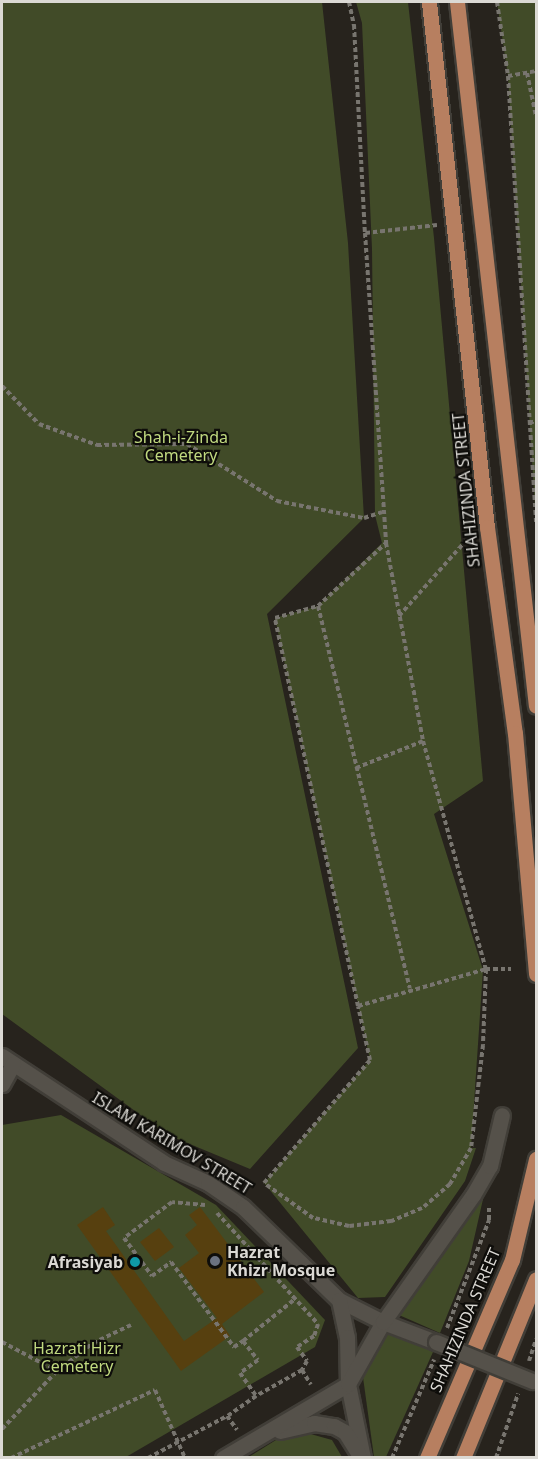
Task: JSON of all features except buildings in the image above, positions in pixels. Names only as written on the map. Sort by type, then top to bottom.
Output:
[{"type":"main road","name":"SHAHIZINDA STREET","points":[[429,2],[487,527],[515,733],[537,974]]},
{"type":"main road","points":[[457,2],[537,706]]},
{"type":"main road","name":"SHAHIZINDA STREET","points":[[427,1458],[512,1260],[537,1159]]},
{"type":"main road","points":[[463,1458],[537,1279]]},
{"type":"street","points":[[2,1084],[7,1060]]},
{"type":"street","name":"ISLAM KARIMOV STREET","points":[[7,1060],[164,1163],[208,1183],[243,1207],[339,1300],[382,1322],[440,1342],[529,1380]]},
{"type":"street","points":[[223,1458],[348,1384],[382,1322],[473,1196],[490,1166],[502,1115]]},
{"type":"street","points":[[339,1300],[348,1347],[348,1384],[361,1458]]},
{"type":"street","points":[[251,1441],[299,1425],[324,1424],[345,1432],[361,1458]]},
{"type":"path","points":[[349,2],[354,25],[381,512],[423,741],[486,969],[483,1045],[471,1148],[450,1184],[422,1208],[391,1221],[349,1226],[313,1218],[264,1183],[370,1060],[275,618],[318,606],[386,543]]},
{"type":"path","points":[[497,2],[508,76],[537,523]]},
{"type":"path","points":[[508,76],[537,71]]},
{"type":"path","points":[[527,73],[537,116]]},
{"type":"path","points":[[365,233],[440,224]]},
{"type":"path","points":[[2,386],[39,424],[97,445],[187,444],[277,501],[364,518],[381,512]]},
{"type":"path","points":[[529,423],[537,421]]},
{"type":"path","points":[[399,616],[472,534]]},
{"type":"path","points":[[318,606],[410,988]]},
{"type":"path","points":[[356,768],[423,741]]},
{"type":"path","points":[[358,1006],[410,988],[486,969],[511,969]]},
{"type":"path","points":[[393,1458],[489,1220],[489,1198]]},
{"type":"path","points":[[192,1203],[172,1203],[124,1238],[152,1276],[171,1262],[234,1347],[295,1299]]},
{"type":"path","points":[[148,1458],[177,1439],[227,1416],[256,1396],[302,1370],[307,1361],[297,1347],[314,1336],[318,1324],[210,1206]]},
{"type":"path","points":[[2,1429],[57,1371],[93,1343],[131,1325]]},
{"type":"path","points":[[496,1458],[529,1380],[537,1339]]},
{"type":"path","points":[[243,1341],[258,1360],[240,1373],[256,1396]]},
{"type":"path","points":[[2,1342],[57,1371]]},
{"type":"path","points":[[11,1458],[155,1390],[185,1458]]},
{"type":"path","points":[[227,1416],[251,1441]]},
{"type":"green space","name":"Shah-i-Zinda Cemetery","points":[[322,2],[348,243],[364,518],[267,614],[358,1048],[250,1169],[168,1135],[2,1014],[2,3]]},
{"type":"green space","points":[[356,2],[408,2],[434,238],[483,781],[434,814],[483,970],[471,1148],[476,1148],[465,1181],[385,1297],[358,1298],[264,1183],[370,1060],[275,618],[318,606],[382,543],[375,515],[372,249],[362,23]]},
{"type":"green space","points":[[497,2],[536,2],[536,523],[508,76]]},
{"type":"green space","name":"Afrasiyab","points":[[61,1115],[216,1205],[325,1320],[315,1347],[126,1457],[2,1458],[2,1125]]},
{"type":"green space","points":[[486,1186],[469,1261],[440,1333],[399,1315],[444,1254]]},
{"type":"green space","points":[[386,1329],[433,1352],[386,1457],[374,1457],[362,1370]]},
{"type":"green space","points":[[307,1433],[332,1440],[342,1457],[247,1458],[276,1440]]},
{"type":"place","name":"Hazrat Khizr Mosque","points":[[215,1261]]},
{"type":"place","name":"Afrasiyab","points":[[135,1262]]},
{"type":"park label","name":"Hazrati Hizr Cemetery","points":[[77,1357]]}]
